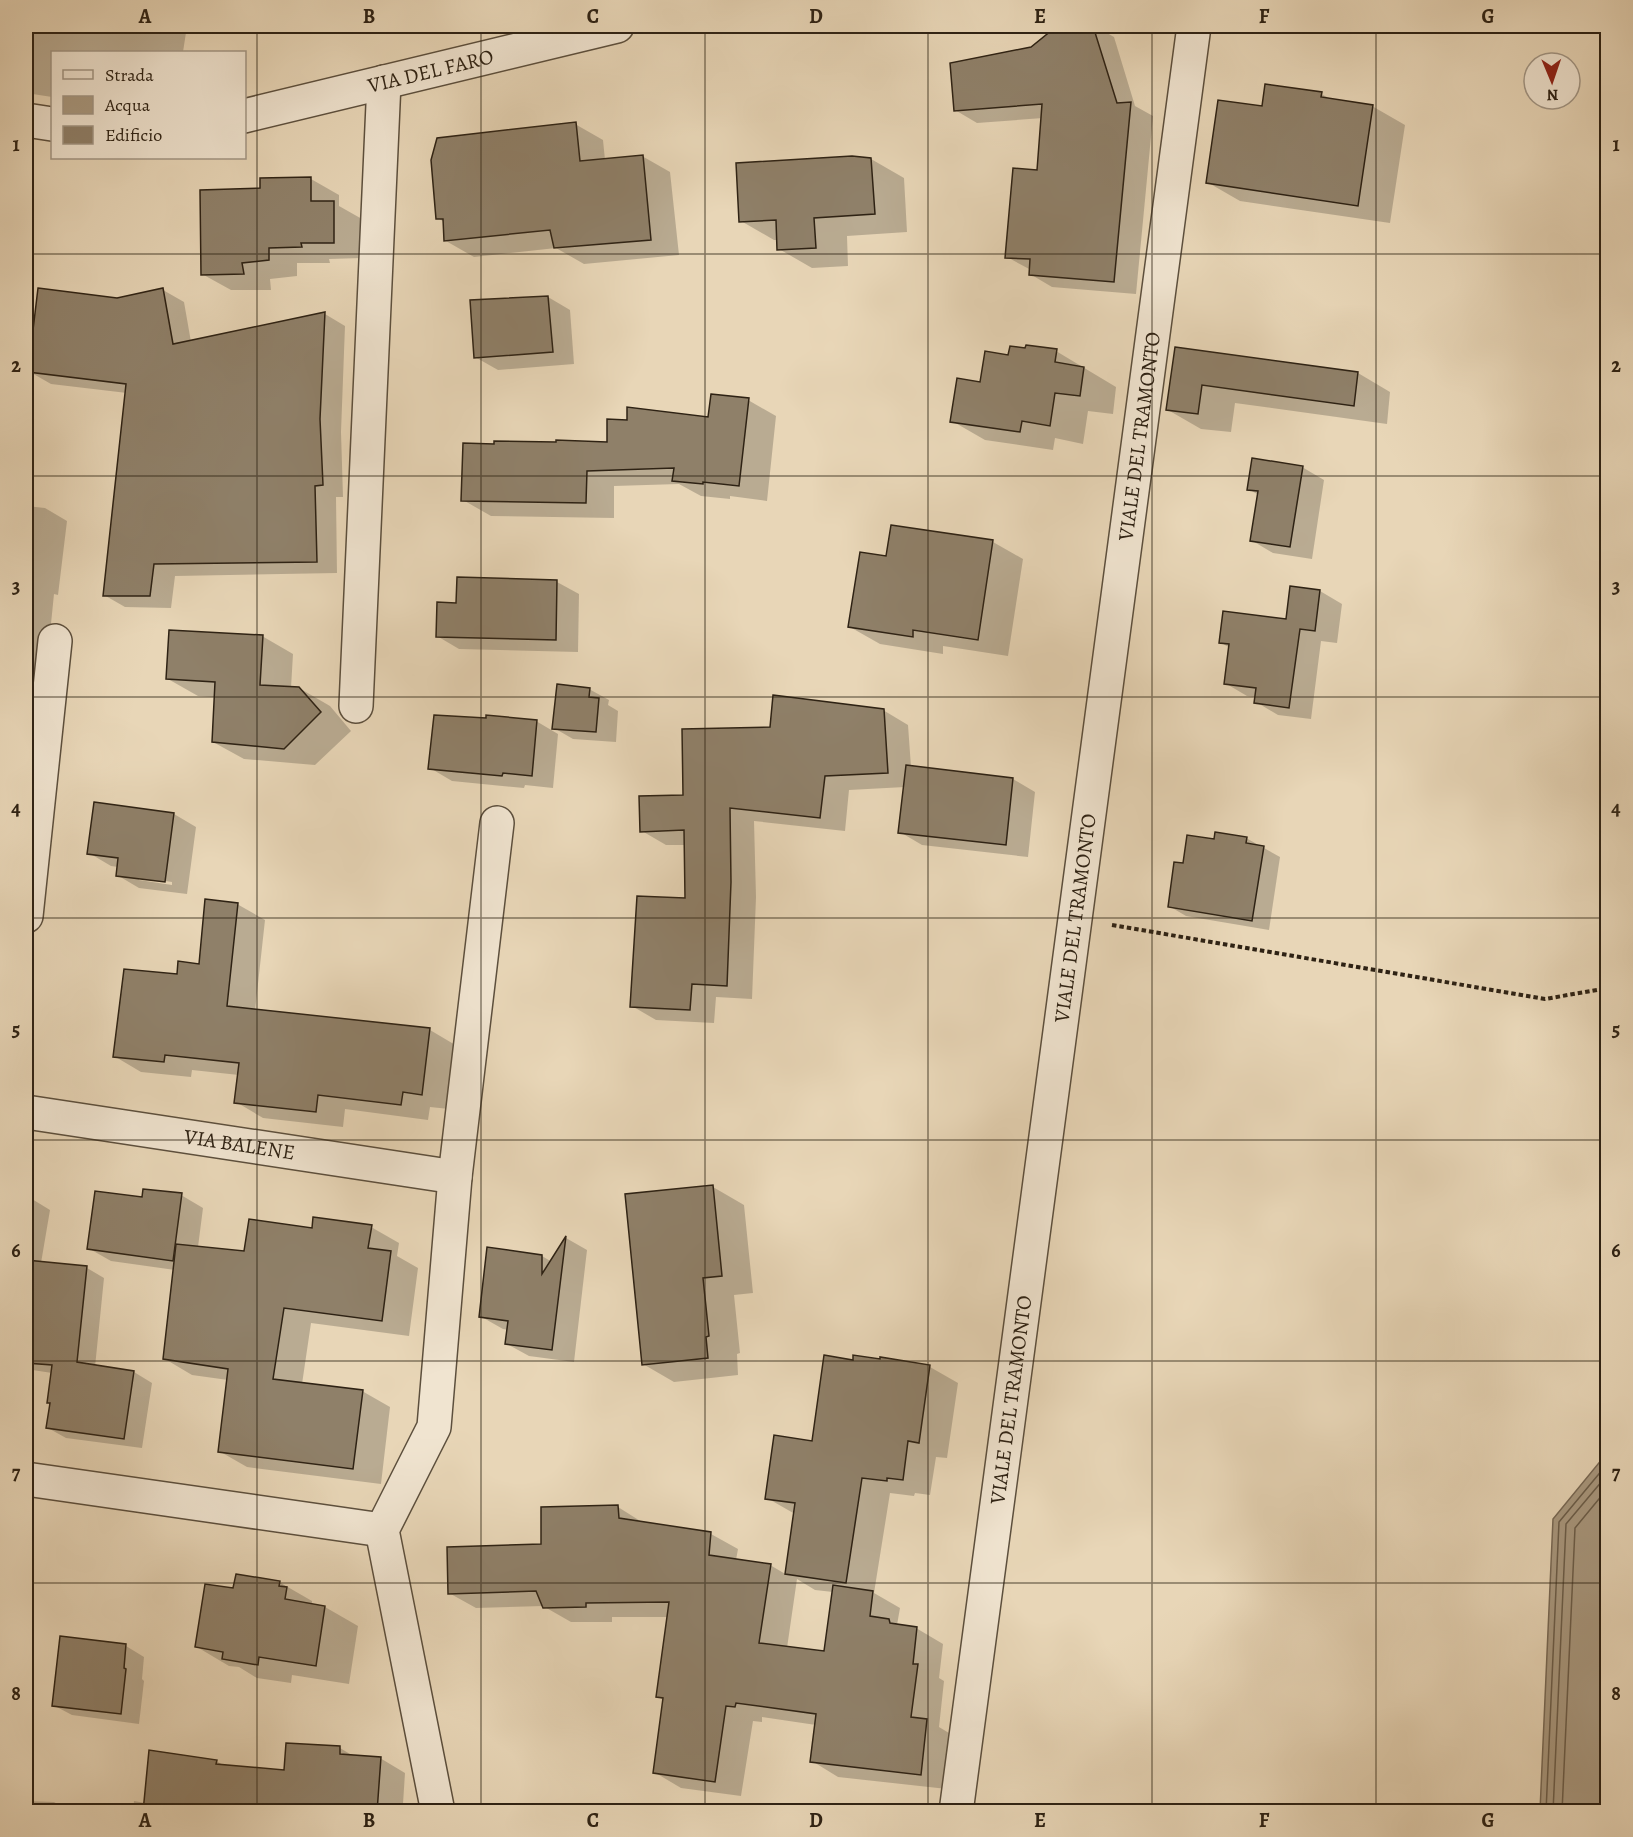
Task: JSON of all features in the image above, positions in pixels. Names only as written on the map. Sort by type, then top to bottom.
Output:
[{"type":"street","name":"VIA DEL FARO","points":[[246,116],[617,26]]},
{"type":"street","name":"VIALE DEL TRAMONTO","points":[[956,1812],[1194,26]]},
{"type":"street","points":[[356,706],[384,82]]},
{"type":"street","points":[[26,120],[51,124]]},
{"type":"street","points":[[26,916],[55,641]]},
{"type":"street","points":[[438,1812],[382,1530],[434,1427],[455,1177],[497,823]]},
{"type":"street","name":"VIA BALENE","points":[[26,1112],[455,1177]]},
{"type":"street","points":[[26,1479],[382,1530]]},
{"type":"path","points":[[1075,919],[1545,999],[1608,988]]},
{"type":"water","points":[[1607,1453],[1607,1811],[1540,1811],[1553,1519]]},
{"type":"building","points":[[1057,26],[1093,26],[1117,103],[1131,102],[1114,282],[1029,275],[1030,259],[1005,258],[1013,168],[1037,170],[1042,104],[954,111],[950,63],[1031,47]]},
{"type":"building","points":[[1265,84],[1322,92],[1321,97],[1373,105],[1358,206],[1206,183],[1218,100],[1262,106]]},
{"type":"building","points":[[576,122],[580,161],[643,155],[651,240],[554,248],[550,230],[444,241],[443,219],[436,219],[431,160],[437,138]]},
{"type":"building","points":[[852,156],[871,158],[875,214],[814,218],[816,248],[777,250],[776,220],[739,222],[736,163]]},
{"type":"building","points":[[311,177],[311,201],[334,201],[334,243],[301,243],[302,247],[269,248],[269,260],[242,263],[244,274],[201,275],[200,190],[260,188],[260,178]]},
{"type":"building","points":[[38,288],[117,298],[163,288],[173,344],[325,312],[320,419],[323,485],[315,486],[317,562],[154,564],[150,596],[103,596],[126,384],[28,372]]},
{"type":"building","points":[[548,296],[553,352],[474,358],[470,300]]},
{"type":"building","points":[[1026,345],[1057,349],[1055,362],[1084,367],[1080,396],[1055,393],[1050,426],[1022,421],[1020,432],[950,422],[957,378],[980,382],[985,351],[1008,355],[1010,346],[1025,348]]},
{"type":"building","points":[[1175,347],[1358,372],[1354,406],[1202,385],[1198,414],[1166,410]]},
{"type":"building","points":[[711,394],[749,398],[739,486],[672,481],[674,468],[587,471],[586,503],[461,501],[463,443],[556,442],[556,440],[607,442],[607,419],[627,420],[627,407],[708,417]]},
{"type":"building","points":[[1252,458],[1303,466],[1290,547],[1250,541],[1258,491],[1247,490]]},
{"type":"building","points":[[891,525],[993,540],[978,640],[913,630],[913,637],[848,627],[860,552],[886,556]]},
{"type":"building","points":[[457,577],[557,580],[556,640],[436,637],[437,602],[456,603]]},
{"type":"building","points":[[1290,586],[1320,590],[1315,631],[1300,629],[1289,708],[1254,703],[1256,688],[1224,684],[1229,644],[1219,643],[1223,611],[1286,619]]},
{"type":"building","points":[[169,630],[263,635],[260,685],[299,687],[321,712],[284,749],[212,742],[215,682],[166,679]]},
{"type":"building","points":[[557,684],[590,688],[589,697],[599,698],[596,732],[552,729]]},
{"type":"building","points":[[773,695],[884,709],[888,773],[825,776],[820,818],[730,808],[731,882],[727,986],[692,984],[690,1010],[630,1007],[637,896],[685,898],[684,830],[640,832],[639,796],[683,795],[682,729],[770,727]]},
{"type":"building","points":[[434,715],[486,718],[486,715],[537,720],[532,776],[503,773],[502,776],[428,769]]},
{"type":"building","points":[[906,765],[1013,778],[1006,845],[898,833]]},
{"type":"building","points":[[94,802],[174,813],[165,882],[116,876],[118,858],[87,854]]},
{"type":"building","points":[[1215,832],[1247,837],[1246,843],[1264,846],[1252,921],[1168,907],[1174,862],[1183,863],[1187,835],[1214,839]]},
{"type":"building","points":[[205,899],[238,903],[227,1006],[430,1028],[422,1095],[403,1092],[401,1105],[318,1095],[316,1112],[234,1103],[239,1063],[165,1055],[164,1062],[113,1057],[124,969],[177,974],[178,961],[199,964]]},
{"type":"building","points":[[713,1185],[722,1276],[703,1278],[709,1336],[706,1337],[708,1358],[642,1365],[625,1194]]},
{"type":"building","points":[[143,1189],[182,1193],[173,1261],[87,1249],[95,1191],[142,1197]]},
{"type":"building","points":[[313,1217],[372,1225],[368,1248],[391,1251],[382,1321],[284,1308],[273,1379],[363,1390],[353,1469],[218,1452],[228,1369],[163,1359],[176,1244],[244,1251],[249,1219],[312,1228]]},
{"type":"building","points":[[566,1236],[552,1350],[505,1344],[508,1321],[479,1317],[487,1247],[542,1255],[542,1274]]},
{"type":"building","points":[[26,1260],[87,1266],[77,1362],[134,1371],[124,1439],[46,1428],[52,1365],[26,1363]]},
{"type":"building","points":[[824,1355],[853,1360],[853,1355],[880,1359],[880,1357],[930,1365],[919,1443],[908,1441],[903,1480],[862,1478],[846,1583],[785,1574],[795,1503],[765,1499],[774,1435],[812,1441]]},
{"type":"building","points":[[618,1505],[619,1518],[711,1532],[709,1555],[771,1564],[759,1643],[824,1651],[833,1585],[873,1591],[870,1616],[889,1619],[890,1623],[917,1627],[913,1664],[918,1664],[911,1717],[927,1719],[921,1775],[810,1762],[816,1714],[736,1703],[735,1707],[726,1706],[715,1782],[653,1773],[663,1698],[656,1697],[669,1602],[586,1603],[586,1607],[543,1608],[536,1591],[448,1594],[447,1547],[541,1544],[541,1507]]},
{"type":"building","points":[[236,1574],[280,1581],[279,1586],[287,1587],[285,1599],[325,1606],[316,1666],[259,1657],[258,1665],[222,1659],[223,1652],[195,1647],[205,1584],[233,1588]]},
{"type":"building","points":[[60,1636],[126,1644],[121,1714],[52,1706]]},
{"type":"building","points":[[286,1743],[340,1746],[340,1754],[381,1757],[377,1812],[143,1812],[149,1750],[217,1760],[216,1764],[284,1770]]}]
